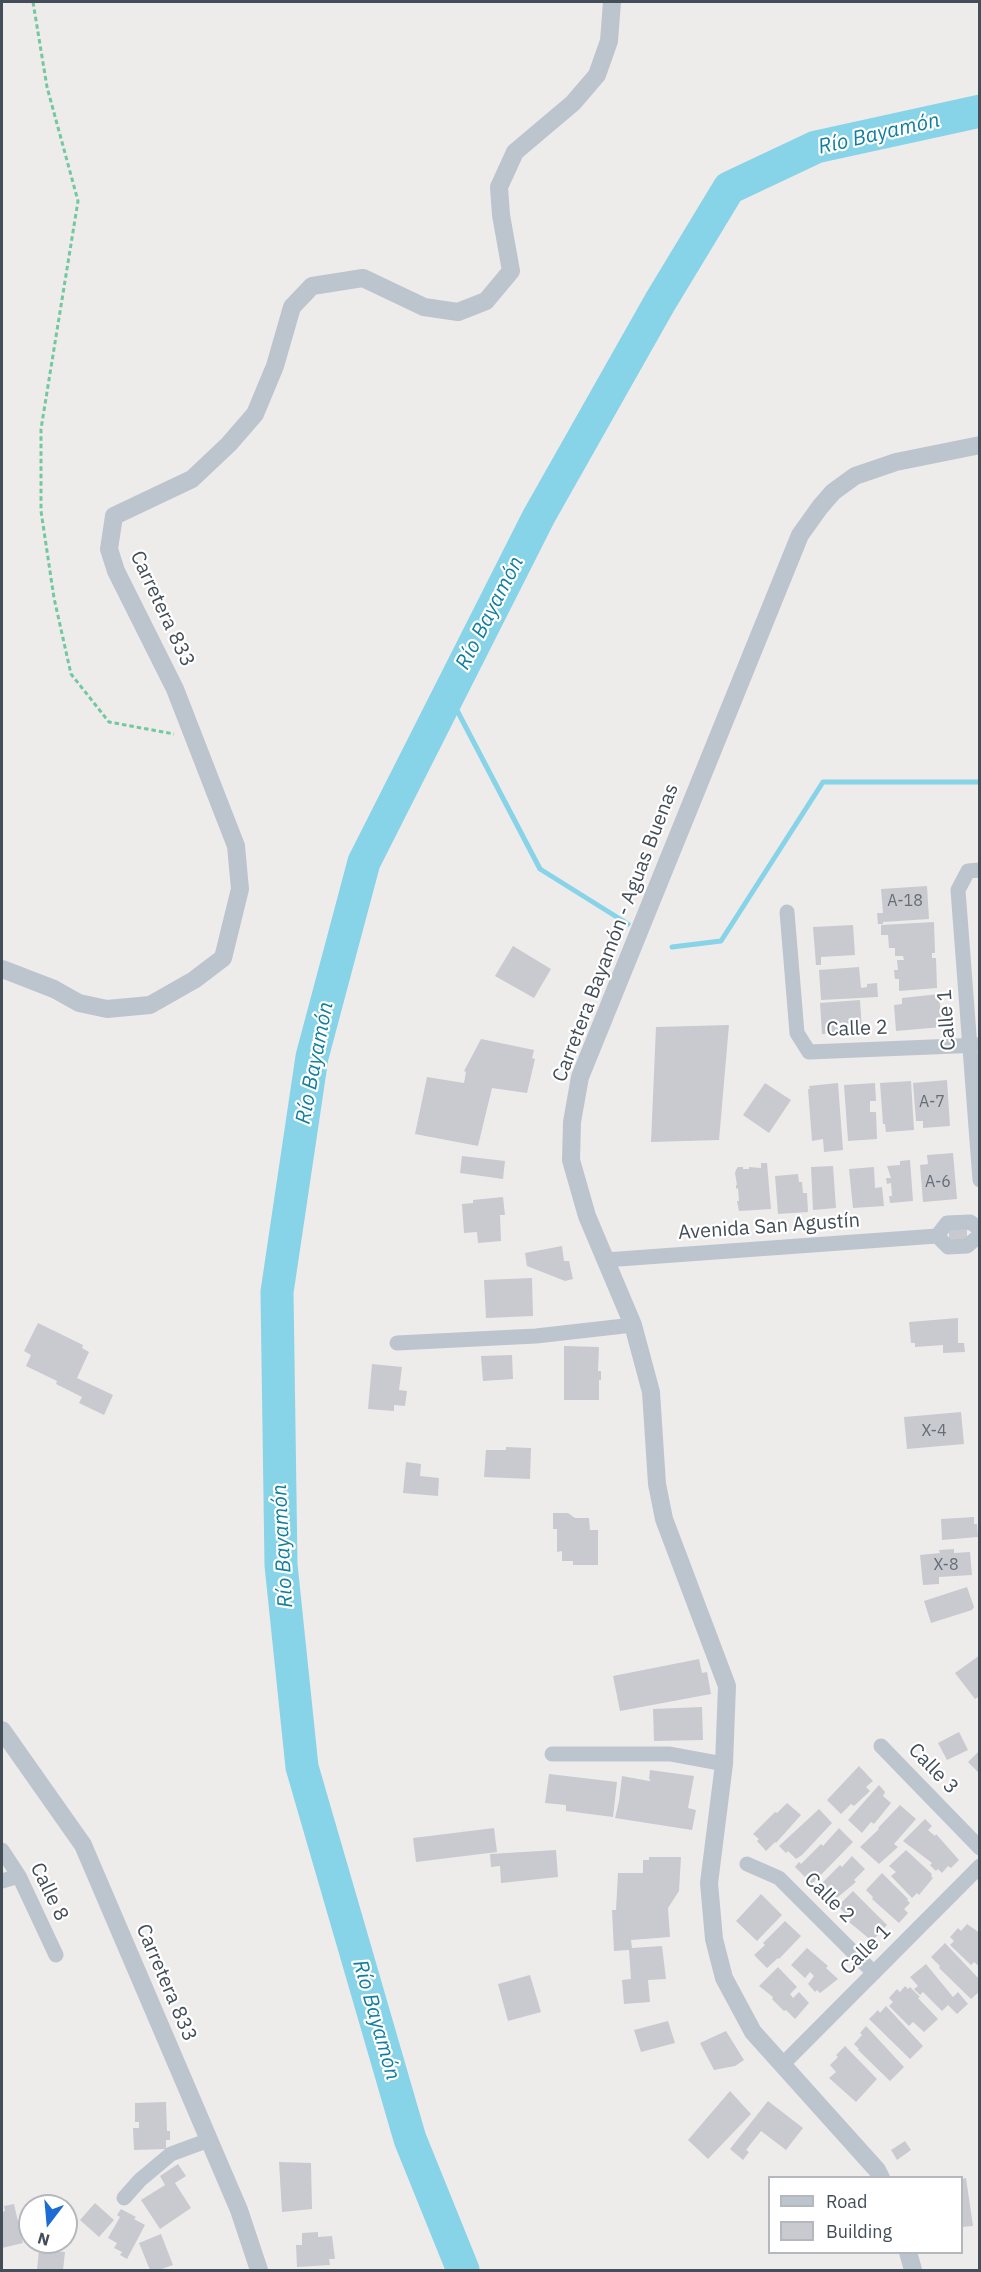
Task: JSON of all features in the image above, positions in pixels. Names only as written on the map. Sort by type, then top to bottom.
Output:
[{"type":"street","name":"Carretera 833","points":[[2,969],[54,989],[79,1003],[107,1009],[150,1005],[194,980],[223,958],[240,889],[236,846],[175,689],[116,571],[109,549],[114,516],[192,479],[229,444],[255,414],[275,366],[292,307],[312,286],[363,278],[424,307],[458,312],[486,301],[511,271],[501,215],[499,187],[515,152],[573,103],[597,75],[609,41],[612,2]]},
{"type":"street","name":"Carretera Bayamón - Aguas Buenas","points":[[879,2176],[877,2170],[753,2032],[724,1978],[714,1939],[710,1883],[724,1764],[727,1686],[664,1519],[657,1484],[651,1392],[633,1325],[587,1216],[571,1160],[572,1122],[580,1077],[800,534],[826,500],[855,476],[896,462],[980,445]]},
{"type":"street","name":"Calle 1","points":[[980,870],[968,871],[958,890],[975,1046],[980,1180]]},
{"type":"street","name":"Calle 2","points":[[787,912],[797,1033],[809,1052],[975,1046]]},
{"type":"street","name":"Avenida San Agustín","points":[[605,1260],[937,1236],[947,1223],[970,1222],[980,1229]]},
{"type":"street","name":"Avenida San Agustín","points":[[937,1236],[948,1247],[967,1246],[980,1235]]},
{"type":"street","points":[[397,1343],[536,1336],[633,1325]]},
{"type":"street","name":"Carretera 833","points":[[2,1730],[82,1845],[239,2210],[259,2271]]},
{"type":"street","name":"Calle 3","points":[[881,1746],[980,1848]]},
{"type":"street","points":[[552,1754],[670,1754],[724,1764]]},
{"type":"street","name":"Calle 8","points":[[2,1850],[19,1876],[56,1955]]},
{"type":"street","name":"Calle 2","points":[[747,1864],[779,1878],[874,1973]]},
{"type":"street","name":"Calle 1","points":[[783,2064],[980,1866]]},
{"type":"street","points":[[2,1881],[19,1876]]},
{"type":"street","points":[[124,2198],[140,2180],[171,2154],[209,2140]]},
{"type":"street","points":[[908,2254],[913,2271]]},
{"type":"path","points":[[33,2],[47,87],[78,201],[41,429],[40,511],[54,598],[71,674],[109,722],[193,737]]},
{"type":"building","points":[[927,886],[929,919],[878,924],[877,913],[883,913],[881,889]]},
{"type":"building","points":[[934,922],[935,953],[932,953],[932,958],[936,958],[937,988],[899,991],[899,979],[895,979],[894,970],[898,970],[897,960],[904,960],[903,956],[895,956],[895,948],[889,948],[888,935],[881,935],[881,925]]},
{"type":"building","points":[[853,925],[855,955],[821,957],[821,965],[816,965],[813,927]]},
{"type":"building","points":[[513,946],[551,969],[534,998],[495,976]]},
{"type":"building","points":[[859,967],[861,988],[867,987],[867,984],[877,983],[878,997],[821,1000],[819,970]]},
{"type":"building","points":[[939,994],[942,1027],[896,1031],[894,1005],[902,1004],[902,998]]},
{"type":"building","points":[[860,1000],[862,1031],[822,1034],[820,1003]]},
{"type":"building","points":[[729,1025],[719,1140],[651,1142],[656,1027]]},
{"type":"building","points":[[481,1039],[534,1050],[532,1058],[535,1059],[527,1093],[492,1088],[478,1146],[415,1134],[427,1077],[464,1083],[466,1072],[464,1071]]},
{"type":"building","points":[[947,1080],[950,1126],[923,1128],[923,1121],[916,1121],[913,1083]]},
{"type":"building","points":[[911,1081],[914,1130],[886,1132],[885,1124],[883,1124],[880,1083]]},
{"type":"building","points":[[765,1083],[791,1100],[769,1133],[743,1115]]},
{"type":"building","points":[[838,1083],[843,1150],[824,1152],[823,1139],[812,1141],[808,1089],[810,1089],[809,1086]]},
{"type":"building","points":[[875,1083],[876,1101],[870,1101],[870,1112],[876,1112],[877,1139],[848,1141],[844,1085]]},
{"type":"building","points":[[953,1153],[957,1199],[923,1202],[920,1165],[928,1164],[927,1155]]},
{"type":"building","points":[[462,1156],[505,1161],[503,1179],[460,1173]]},
{"type":"building","points":[[910,1160],[913,1201],[890,1203],[891,1183],[887,1184],[886,1178],[891,1178],[887,1166],[900,1165],[900,1161]]},
{"type":"building","points":[[761,1163],[767,1163],[771,1209],[739,1211],[736,1170],[738,1167],[761,1168]]},
{"type":"building","points":[[833,1166],[836,1208],[813,1210],[811,1167]]},
{"type":"building","points":[[874,1167],[875,1188],[882,1187],[884,1206],[853,1208],[849,1169]]},
{"type":"building","points":[[798,1174],[799,1182],[802,1182],[803,1193],[807,1193],[808,1212],[778,1214],[775,1176]]},
{"type":"building","points":[[503,1197],[505,1215],[500,1215],[501,1241],[478,1243],[477,1232],[464,1233],[462,1204],[473,1203],[473,1200]]},
{"type":"building","points":[[967,1229],[967,1239],[949,1240],[949,1230]]},
{"type":"building","points":[[562,1246],[564,1261],[569,1261],[573,1279],[565,1281],[527,1266],[525,1253]]},
{"type":"building","points":[[532,1278],[533,1316],[486,1318],[484,1280]]},
{"type":"building","points":[[958,1318],[958,1343],[964,1343],[965,1352],[943,1353],[943,1345],[915,1347],[915,1343],[911,1343],[909,1322]]},
{"type":"building","points":[[38,1323],[83,1345],[82,1348],[89,1352],[77,1378],[113,1395],[104,1415],[79,1403],[82,1397],[56,1384],[57,1381],[26,1366],[31,1355],[24,1351]]},
{"type":"building","points":[[564,1346],[599,1347],[598,1371],[601,1371],[601,1380],[599,1380],[599,1400],[564,1400]]},
{"type":"building","points":[[512,1355],[513,1379],[483,1381],[481,1356]]},
{"type":"building","points":[[372,1364],[402,1367],[399,1390],[407,1391],[405,1406],[394,1405],[394,1411],[368,1409]]},
{"type":"building","points":[[961,1412],[964,1444],[907,1449],[904,1417]]},
{"type":"building","points":[[506,1447],[531,1448],[530,1479],[484,1477],[486,1450],[506,1450]]},
{"type":"building","points":[[406,1462],[421,1464],[420,1476],[439,1478],[438,1496],[403,1493]]},
{"type":"building","points":[[553,1513],[568,1513],[575,1518],[589,1518],[590,1530],[598,1530],[598,1565],[573,1565],[573,1561],[562,1561],[562,1551],[557,1552],[557,1529],[553,1529]]},
{"type":"building","points":[[974,1517],[978,1537],[942,1540],[941,1519]]},
{"type":"building","points":[[954,1549],[954,1553],[970,1552],[972,1575],[939,1577],[939,1584],[923,1585],[920,1555]]},
{"type":"building","points":[[967,1587],[974,1607],[972,1610],[931,1623],[924,1601]]},
{"type":"building","points":[[980,1655],[980,1696],[975,1699],[955,1673]]},
{"type":"building","points":[[699,1659],[702,1673],[707,1672],[711,1694],[620,1711],[613,1676]]},
{"type":"building","points":[[702,1707],[703,1740],[654,1741],[653,1709]]},
{"type":"building","points":[[959,1732],[968,1750],[947,1760],[938,1743]]},
{"type":"building","points":[[980,1750],[980,1774],[968,1762]]},
{"type":"building","points":[[859,1766],[873,1781],[866,1787],[870,1791],[854,1806],[851,1804],[841,1814],[827,1800]]},
{"type":"building","points":[[650,1770],[694,1776],[688,1808],[696,1810],[692,1830],[615,1818],[622,1776],[649,1781],[651,1780],[649,1779]]},
{"type":"building","points":[[549,1774],[617,1782],[613,1817],[566,1811],[566,1805],[545,1803]]},
{"type":"building","points":[[879,1785],[885,1792],[883,1796],[891,1803],[874,1824],[871,1822],[862,1833],[848,1820]]},
{"type":"building","points":[[787,1803],[801,1815],[766,1851],[753,1834]]},
{"type":"building","points":[[900,1805],[916,1819],[894,1844],[898,1847],[879,1864],[860,1847]]},
{"type":"building","points":[[819,1809],[832,1823],[796,1859],[779,1846]]},
{"type":"building","points":[[925,1819],[932,1826],[928,1830],[935,1836],[936,1834],[959,1860],[951,1868],[948,1866],[942,1873],[938,1869],[936,1871],[930,1865],[932,1863],[903,1841]]},
{"type":"building","points":[[494,1828],[497,1852],[416,1862],[413,1838]]},
{"type":"building","points":[[839,1828],[853,1842],[812,1884],[795,1867],[821,1844],[823,1846]]},
{"type":"building","points":[[556,1850],[558,1877],[501,1883],[500,1866],[491,1867],[490,1854]]},
{"type":"building","points":[[906,1850],[932,1874],[933,1878],[919,1895],[917,1893],[912,1898],[891,1876],[896,1872],[889,1866]]},
{"type":"building","points":[[852,1856],[865,1869],[854,1880],[856,1882],[832,1902],[818,1887]]},
{"type":"building","points":[[649,1857],[681,1857],[679,1891],[668,1908],[670,1937],[631,1940],[632,1948],[662,1946],[666,1979],[648,1980],[650,2002],[624,2004],[622,1980],[631,1979],[629,1950],[614,1951],[612,1910],[616,1910],[618,1873],[643,1873],[643,1860],[649,1860]]},
{"type":"building","points":[[882,1873],[910,1903],[904,1909],[908,1913],[899,1923],[872,1899],[873,1897],[866,1890]]},
{"type":"building","points":[[853,1891],[887,1925],[872,1941],[849,1922],[851,1920],[838,1906]]},
{"type":"building","points":[[761,1894],[782,1915],[757,1941],[736,1921]]},
{"type":"building","points":[[785,1921],[801,1936],[767,1968],[754,1955]]},
{"type":"building","points":[[967,1924],[980,1933],[980,1967],[974,1962],[971,1965],[950,1945],[954,1941],[950,1937],[958,1928],[961,1931]]},
{"type":"building","points":[[945,1943],[980,1980],[980,1991],[971,1999],[931,1957]]},
{"type":"building","points":[[807,1948],[828,1966],[826,1968],[838,1979],[820,1993],[817,1990],[815,1992],[808,1984],[814,1976],[810,1972],[805,1978],[791,1965]]},
{"type":"building","points":[[926,1964],[953,1997],[958,1992],[968,2004],[957,2014],[948,2005],[942,2011],[923,1992],[920,1995],[914,1989],[918,1986],[910,1977]]},
{"type":"building","points":[[778,1967],[797,1987],[790,1994],[793,1998],[799,1992],[809,2003],[795,2019],[759,1986]]},
{"type":"building","points":[[530,1975],[541,2012],[508,2021],[498,1984]]},
{"type":"building","points":[[905,1986],[908,1989],[910,1987],[920,1997],[918,1998],[938,2019],[924,2032],[913,2022],[909,2026],[889,2006],[893,2002],[889,1998],[897,1989],[900,1992]]},
{"type":"building","points":[[886,2006],[923,2046],[910,2059],[869,2019],[878,2010],[880,2013]]},
{"type":"building","points":[[668,2021],[675,2043],[641,2052],[634,2030]]},
{"type":"building","points":[[866,2026],[904,2067],[890,2081],[854,2044]]},
{"type":"building","points":[[726,2031],[744,2060],[735,2066],[714,2070],[700,2043]]},
{"type":"building","points":[[845,2046],[877,2079],[856,2102],[829,2078],[836,2072],[830,2065]]},
{"type":"building","points":[[730,2091],[751,2114],[708,2159],[688,2140]]},
{"type":"building","points":[[768,2101],[803,2128],[786,2150],[761,2131],[746,2150],[749,2152],[743,2160],[730,2149]]},
{"type":"building","points":[[166,2102],[167,2131],[170,2131],[170,2140],[166,2140],[166,2149],[134,2150],[133,2128],[139,2128],[139,2122],[135,2122],[135,2103]]},
{"type":"building","points":[[905,2141],[911,2150],[897,2160],[891,2150]]},
{"type":"building","points":[[279,2162],[311,2163],[312,2209],[282,2212]]},
{"type":"building","points":[[178,2164],[186,2176],[175,2183],[191,2208],[160,2229],[141,2200],[165,2185],[160,2176]]},
{"type":"building","points":[[966,2178],[973,2226],[963,2227],[963,2179]]},
{"type":"building","points":[[95,2203],[114,2220],[99,2237],[80,2220]]},
{"type":"building","points":[[14,2204],[18,2221],[18,2244],[2,2248],[2,2212],[5,2211],[4,2206]]},
{"type":"building","points":[[121,2209],[145,2225],[127,2259],[120,2255],[122,2252],[114,2248],[117,2243],[108,2238],[120,2217],[117,2215]]},
{"type":"building","points":[[318,2232],[318,2237],[332,2236],[335,2259],[329,2259],[330,2265],[297,2267],[296,2245],[302,2245],[302,2233]]},
{"type":"building","points":[[161,2234],[173,2265],[159,2270],[150,2270],[139,2243]]},
{"type":"building","points":[[39,2254],[65,2254],[63,2270],[37,2270]]},
{"type":"waterway","name":"Río Bayamón","points":[[463,2270],[410,2139],[302,1767],[281,1565],[277,1292],[312,1057],[364,862],[539,516],[660,302],[729,188],[816,147],[980,111]]},
{"type":"waterway","points":[[449,695],[540,869],[628,924]]},
{"type":"waterway","points":[[672,947],[721,941],[823,782],[980,782]]}]
